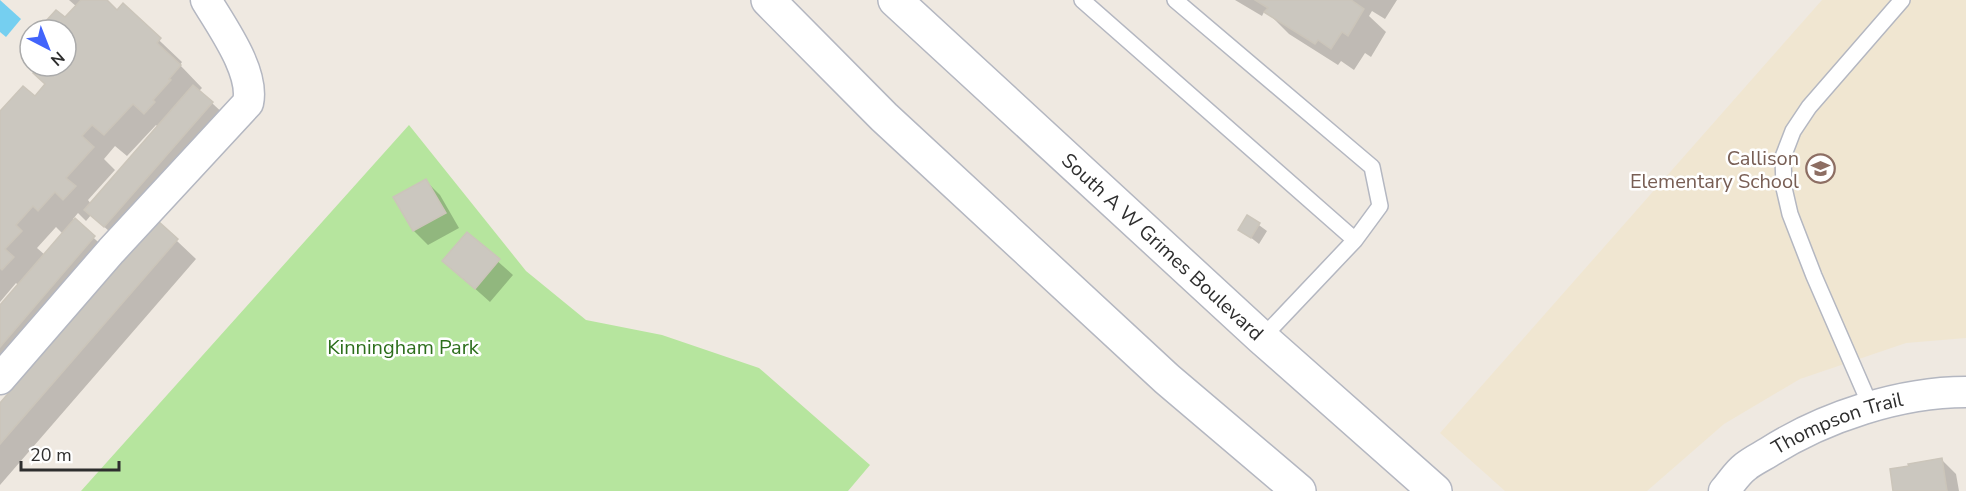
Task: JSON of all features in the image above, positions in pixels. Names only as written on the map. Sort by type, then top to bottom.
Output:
[{"type":"main road","points":[[768,0],[884,117],[1167,379],[1299,491]]},
{"type":"main road","name":"South A W Grimes Boulevard","points":[[895,0],[1262,338],[1435,491]]},
{"type":"street","points":[[0,379],[111,251],[248,103],[250,93],[241,61],[206,0]]},
{"type":"street","name":"Thompson Trail","points":[[1724,491],[1745,467],[1788,440],[1835,419],[1871,406],[1944,392],[1966,392]]},
{"type":"lane","points":[[1082,0],[1355,240]]},
{"type":"lane","points":[[1175,0],[1372,167],[1380,206],[1355,240],[1262,338]]},
{"type":"lane","points":[[1871,406],[1814,276],[1790,214],[1784,188],[1783,157],[1793,131],[1809,107],[1902,0]]},
{"type":"shaded area","name":"Callison Elementary School","points":[[1822,0],[1966,0],[1966,338],[1906,343],[1800,379],[1724,424],[1647,491],[1505,491],[1440,433]]},
{"type":"green space","name":"Kinningham Park","points":[[409,125],[526,271],[586,320],[662,335],[759,368],[870,465],[848,491],[81,491]]},
{"type":"water","points":[[0,0],[20,18],[6,37],[0,32]]},
{"type":"building","points":[[81,0],[107,0],[117,10],[123,3],[161,38],[157,43],[181,65],[144,114],[133,104],[104,135],[92,125],[82,136],[94,147],[66,178],[76,186],[63,200],[55,192],[38,211],[33,206],[16,225],[22,231],[5,249],[14,257],[2,270],[0,268],[0,111],[23,86],[35,96],[45,84],[38,78],[78,78],[78,18],[49,18],[56,10],[65,17]]},
{"type":"building","points":[[1255,0],[1351,0],[1364,9],[1348,36],[1342,32],[1331,49],[1318,40],[1315,44],[1264,12],[1268,8]]},
{"type":"building","points":[[193,85],[213,102],[104,227],[84,210]]},
{"type":"building","points":[[426,179],[446,213],[413,231],[393,197]]},
{"type":"building","points":[[1247,215],[1260,223],[1251,238],[1238,230]]},
{"type":"building","points":[[75,218],[95,236],[0,347],[0,305]]},
{"type":"building","points":[[158,221],[178,239],[0,444],[0,403]]},
{"type":"building","points":[[467,232],[500,259],[475,289],[442,261]]},
{"type":"building","points":[[1942,458],[1947,491],[1893,491],[1890,469]]},
{"type":"place","name":"Callison Elementary School","points":[[1820,169]]}]
